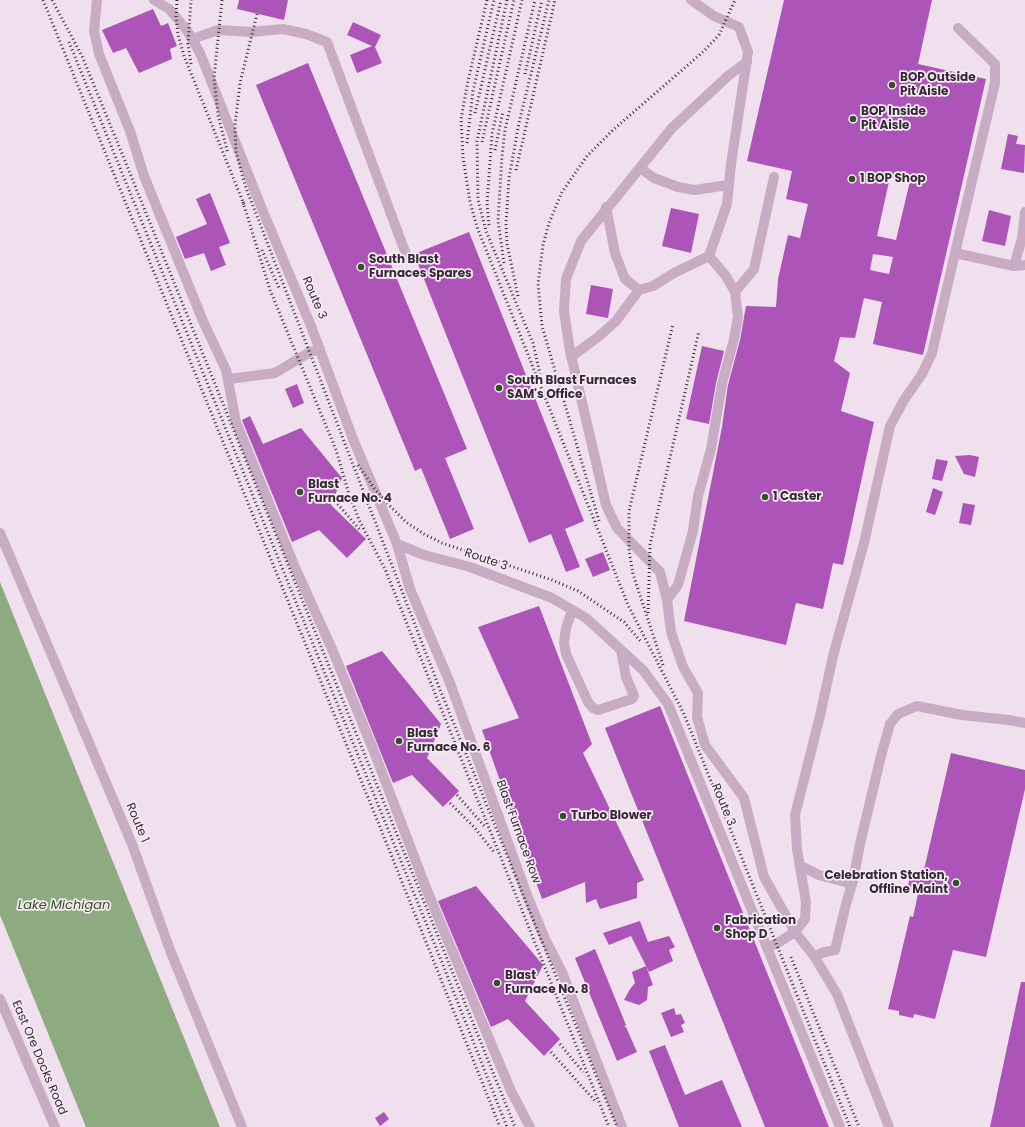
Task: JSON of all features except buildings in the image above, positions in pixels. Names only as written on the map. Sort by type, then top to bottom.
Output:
[{"type":"street","points":[[97,0],[94,31],[99,54],[130,131],[144,176],[229,379],[236,422],[262,489],[373,749],[428,893],[511,1090],[530,1127]]},
{"type":"street","name":"Route 3","points":[[154,0],[169,9],[192,39],[215,88],[226,120],[320,349],[353,438],[397,544],[424,555],[470,567],[552,598],[586,618],[643,670],[668,704],[840,1127]]},
{"type":"street","points":[[571,356],[598,337],[616,321],[639,290],[653,286],[674,273],[709,256],[727,204],[748,52],[739,27],[714,16],[691,0]]},
{"type":"street","points":[[767,947],[776,944],[795,932],[805,919],[806,902],[797,849],[795,815],[820,716],[833,656],[864,543],[890,426],[904,400],[922,374],[932,353],[963,212],[995,83],[995,64],[958,28]]},
{"type":"street","points":[[192,39],[218,30],[252,32],[283,30],[306,34],[327,42],[407,257]]},
{"type":"street","points":[[747,62],[729,75],[672,128],[606,207],[581,240],[566,279],[564,312],[571,356],[606,504],[617,528],[660,572],[667,600],[671,632],[683,667],[698,693],[697,717],[705,745],[744,798],[764,877],[795,932],[814,956],[837,994],[889,1127]]},
{"type":"street","points":[[640,168],[654,178],[678,187],[694,190],[729,185]]},
{"type":"street","points":[[736,292],[754,269],[774,177]]},
{"type":"street","points":[[606,207],[611,226],[615,254],[625,279],[639,290]]},
{"type":"street","points":[[1014,266],[1022,238],[1025,212]]},
{"type":"street","points":[[955,253],[1014,266],[1025,265]]},
{"type":"street","points":[[667,600],[678,585],[693,531],[698,496],[711,448],[722,384],[738,317],[736,292],[726,276],[709,256]]},
{"type":"street","points":[[229,379],[275,373],[310,352],[320,349]]},
{"type":"street","name":"Route 1","points":[[0,533],[132,844],[170,950],[242,1127]]},
{"type":"street","name":"Blast Furnace Row","points":[[397,544],[410,589],[450,683],[527,895],[545,939],[562,972],[622,1127]]},
{"type":"street","points":[[572,610],[565,636],[566,654],[588,702],[593,708],[598,710],[632,699],[634,696],[626,677],[621,650]]},
{"type":"street","points":[[814,956],[835,950],[852,884],[881,756],[890,724],[898,714],[917,706],[962,715],[1025,723]]},
{"type":"street","points":[[801,866],[819,875],[852,884]]},
{"type":"street","name":"East Ore Docks Road","points":[[0,999],[55,1127]]},
{"type":"water","name":"Lake Michigan","points":[[0,582],[220,1127],[86,1127],[0,915]]},
{"type":"railway","points":[[43,0],[380,827],[500,1127]]},
{"type":"railway","points":[[52,0],[82,56],[515,1127]]},
{"type":"railway","points":[[177,0],[176,17],[178,34],[184,56],[245,207]]},
{"type":"railway","points":[[191,0],[188,44],[191,64]]},
{"type":"railway","points":[[222,0],[214,78],[218,115],[228,154]]},
{"type":"railway","points":[[487,0],[468,81],[461,119],[463,157],[470,202],[477,227],[628,605],[684,714],[850,1127]]},
{"type":"railway","points":[[467,143],[473,91],[494,0]]},
{"type":"railway","points":[[475,113],[501,0]]},
{"type":"railway","points":[[507,0],[477,141],[478,200],[486,231],[533,343],[540,374]]},
{"type":"railway","points":[[482,142],[514,0]]},
{"type":"railway","points":[[489,225],[487,204],[492,134],[522,0]]},
{"type":"railway","points":[[504,263],[498,221],[505,130],[535,0]]},
{"type":"railway","points":[[525,74],[542,0]]},
{"type":"railway","points":[[518,296],[507,244],[506,224],[509,178],[519,123],[549,0]]},
{"type":"railway","points":[[516,170],[555,0]]},
{"type":"railway","points":[[599,521],[542,326],[538,284],[543,245],[549,223],[562,192],[587,156],[613,130],[704,51],[719,35],[735,0]]},
{"type":"railway","points":[[257,14],[240,83],[235,125],[236,152],[245,185],[439,687],[617,1127]]},
{"type":"railway","points":[[69,42],[441,960],[507,1127]]},
{"type":"railway","points":[[495,150],[503,111]]},
{"type":"railway","points":[[243,202],[270,290],[336,450],[349,494],[359,520],[385,569],[609,1127]]},
{"type":"railway","points":[[262,250],[280,290]]},
{"type":"railway","points":[[663,665],[633,574],[629,551],[629,511],[673,324]]},
{"type":"railway","points":[[648,613],[650,545],[699,331]]},
{"type":"railway","points":[[358,465],[374,488],[388,504],[406,522],[424,534],[442,543],[552,580],[578,591],[624,622],[642,643]]},
{"type":"railway","points":[[335,501],[361,531]]},
{"type":"railway","points":[[457,795],[486,828]]},
{"type":"railway","points":[[450,803],[474,827],[494,852]]},
{"type":"railway","points":[[791,957],[859,1127]]},
{"type":"railway","points":[[560,1044],[583,1072]]},
{"type":"railway","points":[[551,1052],[596,1102]]},
{"type":"place","name":"BOP Outside Pit Aisle","points":[[892,85]]},
{"type":"place","name":"BOP Inside Pit Aisle","points":[[853,119]]},
{"type":"place","name":"1 BOP Shop","points":[[852,179]]},
{"type":"place","name":"South Blast Furnaces Spares","points":[[361,267]]},
{"type":"place","name":"South Blast Furnaces SAM's Office","points":[[499,388]]},
{"type":"place","name":"Blast Furnace No. 4","points":[[300,492]]},
{"type":"place","name":"1 Caster","points":[[765,497]]},
{"type":"place","name":"Blast Furnace No. 6","points":[[399,741]]},
{"type":"place","name":"Turbo Blower","points":[[563,816]]},
{"type":"place","name":"Celebration Station, Offline Maint","points":[[956,883]]},
{"type":"place","name":"Fabrication Shop D","points":[[717,928]]},
{"type":"place","name":"Blast Furnace No. 8","points":[[497,983]]}]
